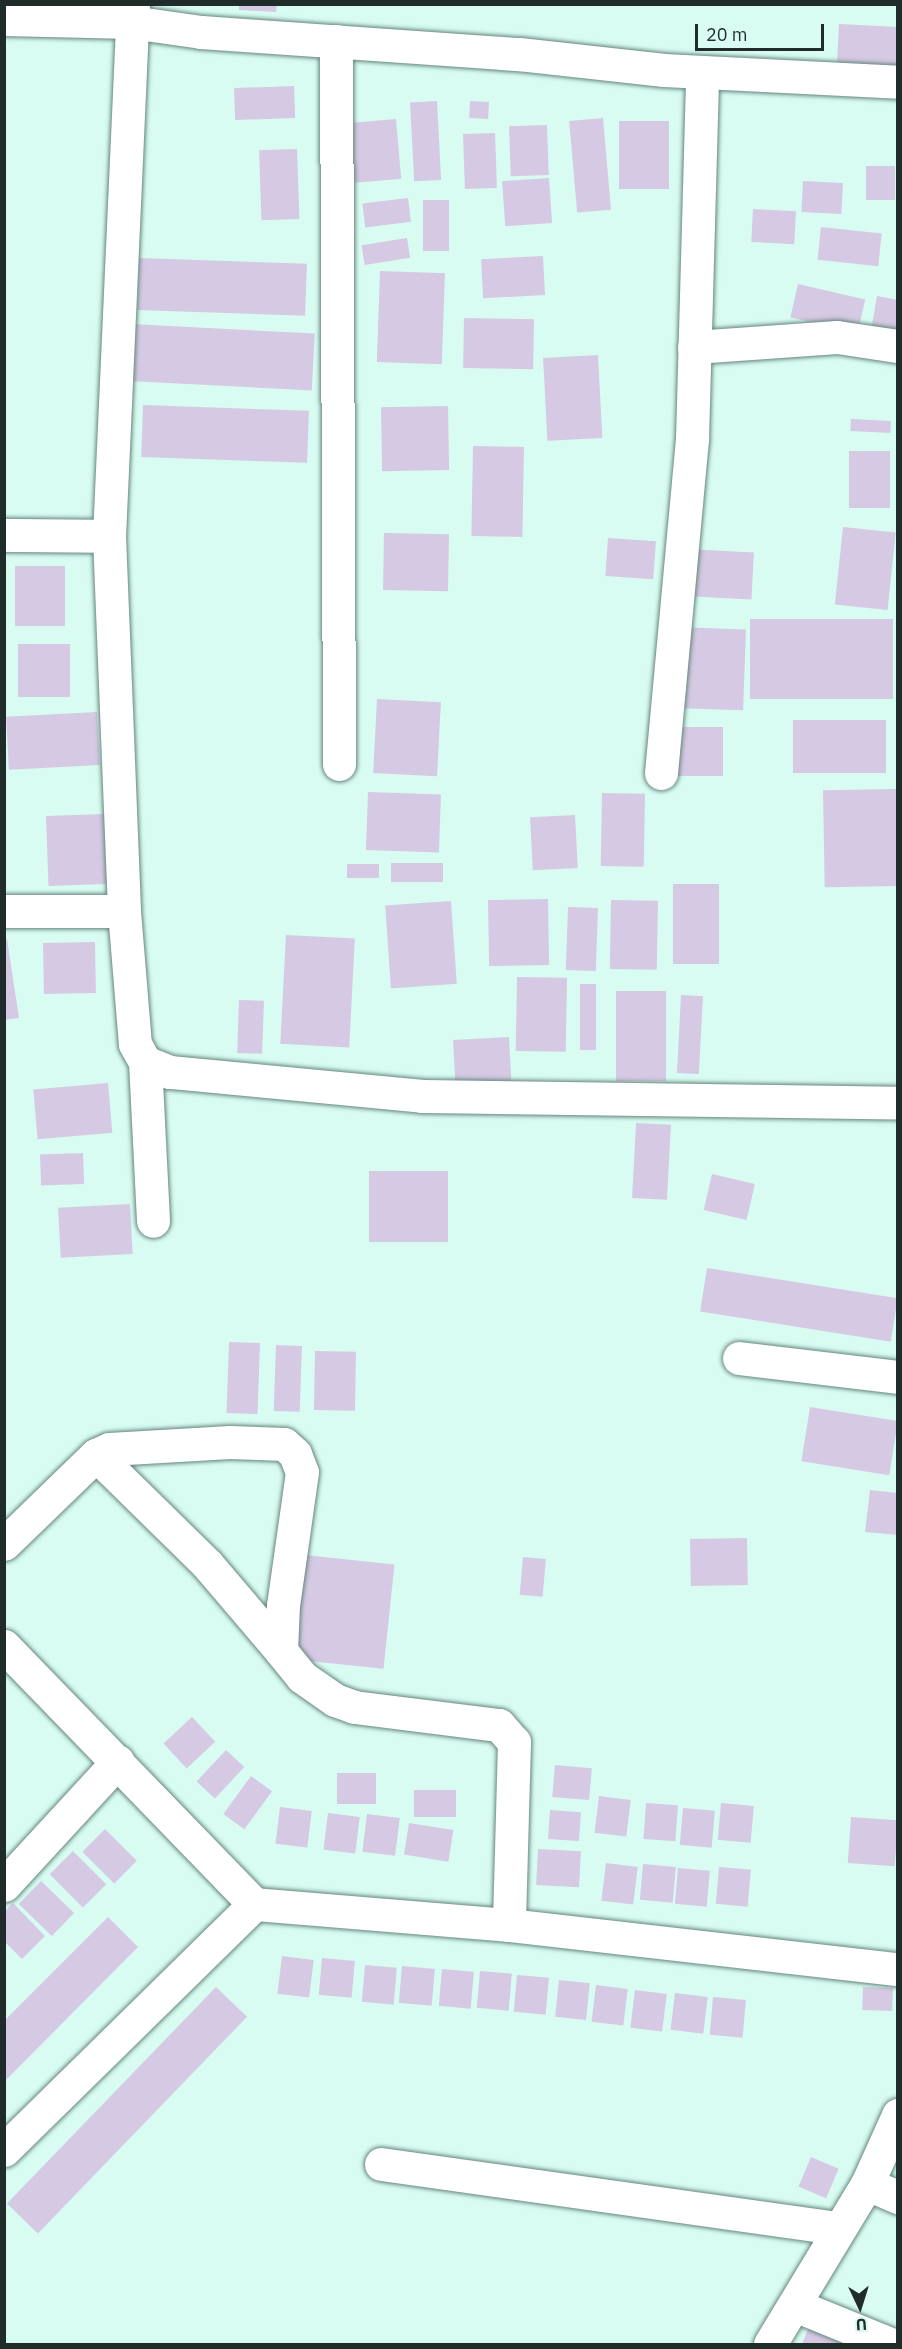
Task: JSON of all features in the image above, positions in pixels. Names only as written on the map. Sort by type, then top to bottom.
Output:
[{"type":"street","points":[[4,19],[132,13],[336,41],[702,72],[897,82]]},
{"type":"street","points":[[132,13],[109,536],[124,911],[135,1044],[146,1062],[153,1221]]},
{"type":"street","points":[[336,41],[339,764]]},
{"type":"street","points":[[661,773],[692,439],[702,72]]},
{"type":"street","points":[[694,347],[837,337],[897,346]]},
{"type":"street","points":[[4,535],[109,536]]},
{"type":"street","points":[[4,911],[124,911]]},
{"type":"street","points":[[146,1062],[170,1072],[422,1096],[897,1103]]},
{"type":"street","points":[[739,1358],[897,1377]]},
{"type":"street","points":[[4,1544],[96,1455],[109,1449],[230,1442],[284,1444],[295,1454],[302,1472],[283,1605],[281,1651]]},
{"type":"street","points":[[96,1455],[207,1564],[302,1677],[335,1700],[354,1707],[499,1725],[514,1742],[509,1925]]},
{"type":"street","points":[[4,1646],[255,1904],[509,1925],[897,1969]]},
{"type":"street","points":[[4,1885],[118,1761]]},
{"type":"street","points":[[4,2150],[255,1904]]},
{"type":"street","points":[[770,2344],[796,2306],[838,2228],[867,2184],[897,2115]]},
{"type":"street","points":[[381,2164],[838,2228]]},
{"type":"street","points":[[867,2184],[897,2197]]},
{"type":"street","points":[[796,2306],[890,2344]]},
{"type":"building","points":[[239,4],[277,4],[276,12],[239,10]]},
{"type":"building","points":[[839,24],[898,27],[895,77],[836,74]]},
{"type":"building","points":[[294,86],[295,118],[235,120],[234,88]]},
{"type":"building","points":[[437,101],[441,180],[414,181],[410,102]]},
{"type":"building","points":[[470,101],[489,102],[488,119],[469,118]]},
{"type":"building","points":[[603,118],[611,210],[577,213],[569,121]]},
{"type":"building","points":[[396,119],[401,179],[346,184],[341,124]]},
{"type":"building","points":[[619,121],[669,121],[669,189],[619,189]]},
{"type":"building","points":[[547,125],[549,175],[511,176],[509,126]]},
{"type":"building","points":[[495,133],[497,188],[465,189],[463,134]]},
{"type":"building","points":[[297,149],[299,219],[261,220],[259,150]]},
{"type":"building","points":[[866,166],[895,166],[895,200],[866,200]]},
{"type":"building","points":[[549,178],[552,223],[505,226],[502,181]]},
{"type":"building","points":[[803,181],[843,183],[841,214],[801,212]]},
{"type":"building","points":[[408,198],[411,222],[365,227],[362,204]]},
{"type":"building","points":[[423,200],[449,200],[449,251],[423,251]]},
{"type":"building","points":[[753,209],[796,211],[794,244],[751,242]]},
{"type":"building","points":[[821,227],[882,233],[878,266],[818,260]]},
{"type":"building","points":[[407,238],[410,258],[365,265],[362,245]]},
{"type":"building","points":[[543,256],[545,295],[483,298],[481,259]]},
{"type":"building","points":[[139,258],[307,264],[305,316],[137,310]]},
{"type":"building","points":[[380,271],[445,273],[442,364],[377,362]]},
{"type":"building","points":[[798,284],[865,300],[858,333],[790,317]]},
{"type":"building","points":[[877,296],[898,300],[898,336],[871,331]]},
{"type":"building","points":[[464,318],[534,319],[533,369],[463,368]]},
{"type":"building","points":[[132,324],[315,334],[312,390],[129,381]]},
{"type":"building","points":[[598,355],[602,438],[547,441],[543,358]]},
{"type":"building","points":[[143,405],[309,411],[307,463],[141,457]]},
{"type":"building","points":[[448,406],[449,470],[382,471],[381,407]]},
{"type":"building","points":[[851,419],[891,421],[890,433],[850,431]]},
{"type":"building","points":[[473,446],[524,447],[522,537],[471,536]]},
{"type":"building","points":[[849,451],[890,451],[890,508],[849,508]]},
{"type":"building","points":[[843,527],[896,533],[888,610],[835,605]]},
{"type":"building","points":[[384,533],[449,534],[448,591],[383,590]]},
{"type":"building","points":[[608,538],[656,541],[653,579],[605,576]]},
{"type":"building","points":[[687,549],[754,553],[751,599],[685,596]]},
{"type":"building","points":[[15,566],[65,566],[65,626],[15,626]]},
{"type":"building","points":[[750,619],[893,619],[893,699],[750,699]]},
{"type":"building","points":[[677,627],[746,629],[743,710],[674,708]]},
{"type":"building","points":[[18,644],[70,644],[70,697],[18,697]]},
{"type":"building","points":[[377,699],[441,702],[437,776],[373,773]]},
{"type":"building","points":[[97,712],[100,765],[9,770],[6,717]]},
{"type":"building","points":[[793,720],[886,720],[886,773],[793,773]]},
{"type":"building","points":[[666,727],[723,727],[723,776],[666,776]]},
{"type":"building","points":[[897,789],[898,886],[825,887],[823,790]]},
{"type":"building","points":[[368,792],[441,795],[439,853],[366,850]]},
{"type":"building","points":[[602,793],[645,794],[644,867],[601,866]]},
{"type":"building","points":[[104,814],[106,884],[48,886],[46,816]]},
{"type":"building","points":[[575,815],[578,868],[533,870],[530,817]]},
{"type":"building","points":[[391,863],[443,863],[443,882],[391,882]]},
{"type":"building","points":[[347,864],[379,864],[379,878],[347,878]]},
{"type":"building","points":[[673,884],[719,884],[719,964],[673,964]]},
{"type":"building","points":[[548,899],[549,965],[489,966],[488,900]]},
{"type":"building","points":[[611,900],[658,901],[657,970],[610,969]]},
{"type":"building","points":[[451,901],[457,984],[391,988],[385,906]]},
{"type":"building","points":[[568,907],[598,908],[596,971],[566,970]]},
{"type":"building","points":[[286,935],[355,939],[349,1047],[280,1044]]},
{"type":"building","points":[[7,939],[19,1018],[4,1020],[4,940]]},
{"type":"building","points":[[95,942],[96,993],[44,994],[43,943]]},
{"type":"building","points":[[517,977],[567,978],[566,1052],[516,1051]]},
{"type":"building","points":[[580,984],[596,984],[596,1050],[580,1050]]},
{"type":"building","points":[[616,991],[666,991],[666,1081],[616,1081]]},
{"type":"building","points":[[681,995],[703,996],[699,1074],[677,1073]]},
{"type":"building","points":[[239,1000],[264,1001],[262,1054],[237,1053]]},
{"type":"building","points":[[509,1037],[512,1089],[456,1092],[453,1040]]},
{"type":"building","points":[[108,1083],[112,1133],[38,1139],[33,1090]]},
{"type":"building","points":[[636,1123],[671,1125],[667,1200],[632,1198]]},
{"type":"building","points":[[83,1153],[84,1184],[41,1185],[40,1155]]},
{"type":"building","points":[[369,1171],[448,1171],[448,1242],[369,1242]]},
{"type":"building","points":[[712,1174],[755,1184],[747,1220],[704,1210]]},
{"type":"building","points":[[130,1204],[133,1254],[61,1258],[58,1208]]},
{"type":"building","points":[[707,1268],[898,1298],[891,1342],[700,1311]]},
{"type":"building","points":[[229,1342],[260,1343],[258,1414],[227,1413]]},
{"type":"building","points":[[276,1345],[302,1346],[300,1412],[274,1411]]},
{"type":"building","points":[[315,1351],[356,1352],[355,1411],[314,1410]]},
{"type":"building","points":[[810,1407],[898,1421],[889,1475],[801,1461]]},
{"type":"building","points":[[870,1490],[898,1493],[898,1535],[865,1532]]},
{"type":"building","points":[[747,1538],[748,1585],[691,1586],[690,1539]]},
{"type":"building","points":[[305,1555],[395,1564],[384,1669],[294,1659]]},
{"type":"building","points":[[523,1557],[546,1559],[543,1597],[520,1595]]},
{"type":"building","points":[[192,1717],[215,1742],[187,1768],[163,1744]]},
{"type":"building","points":[[226,1750],[244,1767],[215,1798],[197,1781]]},
{"type":"building","points":[[555,1765],[592,1768],[589,1800],[552,1797]]},
{"type":"building","points":[[337,1773],[376,1773],[376,1804],[337,1804]]},
{"type":"building","points":[[251,1776],[272,1791],[244,1829],[223,1814]]},
{"type":"building","points":[[414,1790],[456,1790],[456,1817],[414,1817]]},
{"type":"building","points":[[599,1796],[631,1800],[626,1837],[594,1833]]},
{"type":"building","points":[[646,1803],[678,1805],[675,1841],[643,1839]]},
{"type":"building","points":[[721,1803],[754,1806],[751,1843],[718,1840]]},
{"type":"building","points":[[280,1807],[312,1811],[307,1848],[275,1844]]},
{"type":"building","points":[[683,1808],[715,1811],[712,1848],[680,1845]]},
{"type":"building","points":[[550,1810],[581,1812],[579,1841],[548,1839]]},
{"type":"building","points":[[328,1813],[360,1817],[355,1854],[323,1850]]},
{"type":"building","points":[[367,1814],[400,1818],[395,1856],[362,1852]]},
{"type":"building","points":[[851,1817],[898,1820],[895,1866],[848,1863]]},
{"type":"building","points":[[409,1823],[453,1830],[448,1862],[404,1855]]},
{"type":"building","points":[[105,1829],[137,1861],[114,1883],[82,1852]]},
{"type":"building","points":[[538,1849],[581,1851],[579,1887],[536,1885]]},
{"type":"building","points":[[73,1851],[106,1884],[83,1908],[50,1874]]},
{"type":"building","points":[[606,1863],[638,1867],[633,1905],[601,1901]]},
{"type":"building","points":[[643,1864],[676,1867],[673,1903],[640,1900]]},
{"type":"building","points":[[719,1867],[751,1870],[748,1907],[716,1904]]},
{"type":"building","points":[[678,1868],[710,1871],[707,1907],[675,1904]]},
{"type":"building","points":[[41,1881],[74,1913],[52,1936],[19,1904]]},
{"type":"building","points":[[13,1903],[45,1936],[22,1959],[4,1941],[4,1912]]},
{"type":"building","points":[[108,1917],[138,1947],[4,2082],[4,2021]]},
{"type":"building","points":[[282,1956],[314,1960],[309,1998],[277,1994]]},
{"type":"building","points":[[322,1958],[355,1961],[352,1998],[319,1995]]},
{"type":"building","points":[[365,1965],[397,1968],[394,2005],[362,2002]]},
{"type":"building","points":[[402,1966],[435,1969],[432,2006],[399,2003]]},
{"type":"building","points":[[442,1969],[474,1972],[471,2009],[439,2006]]},
{"type":"building","points":[[480,1971],[512,1974],[509,2011],[477,2008]]},
{"type":"building","points":[[517,1975],[549,1978],[546,2015],[514,2012]]},
{"type":"building","points":[[559,1980],[590,1983],[586,2020],[555,2017]]},
{"type":"building","points":[[596,1985],[628,1989],[623,2026],[591,2022]]},
{"type":"building","points":[[216,1987],[247,2017],[38,2233],[7,2204]]},
{"type":"building","points":[[863,1987],[893,1988],[892,2011],[862,2010]]},
{"type":"building","points":[[635,1990],[667,1994],[662,2032],[630,2028]]},
{"type":"building","points":[[675,1993],[708,1997],[703,2034],[670,2030]]},
{"type":"building","points":[[713,1997],[746,2000],[743,2038],[710,2035]]},
{"type":"building","points":[[811,2157],[839,2169],[826,2198],[798,2186]]},
{"type":"building","points":[[809,2327],[850,2344],[802,2344]]}]
